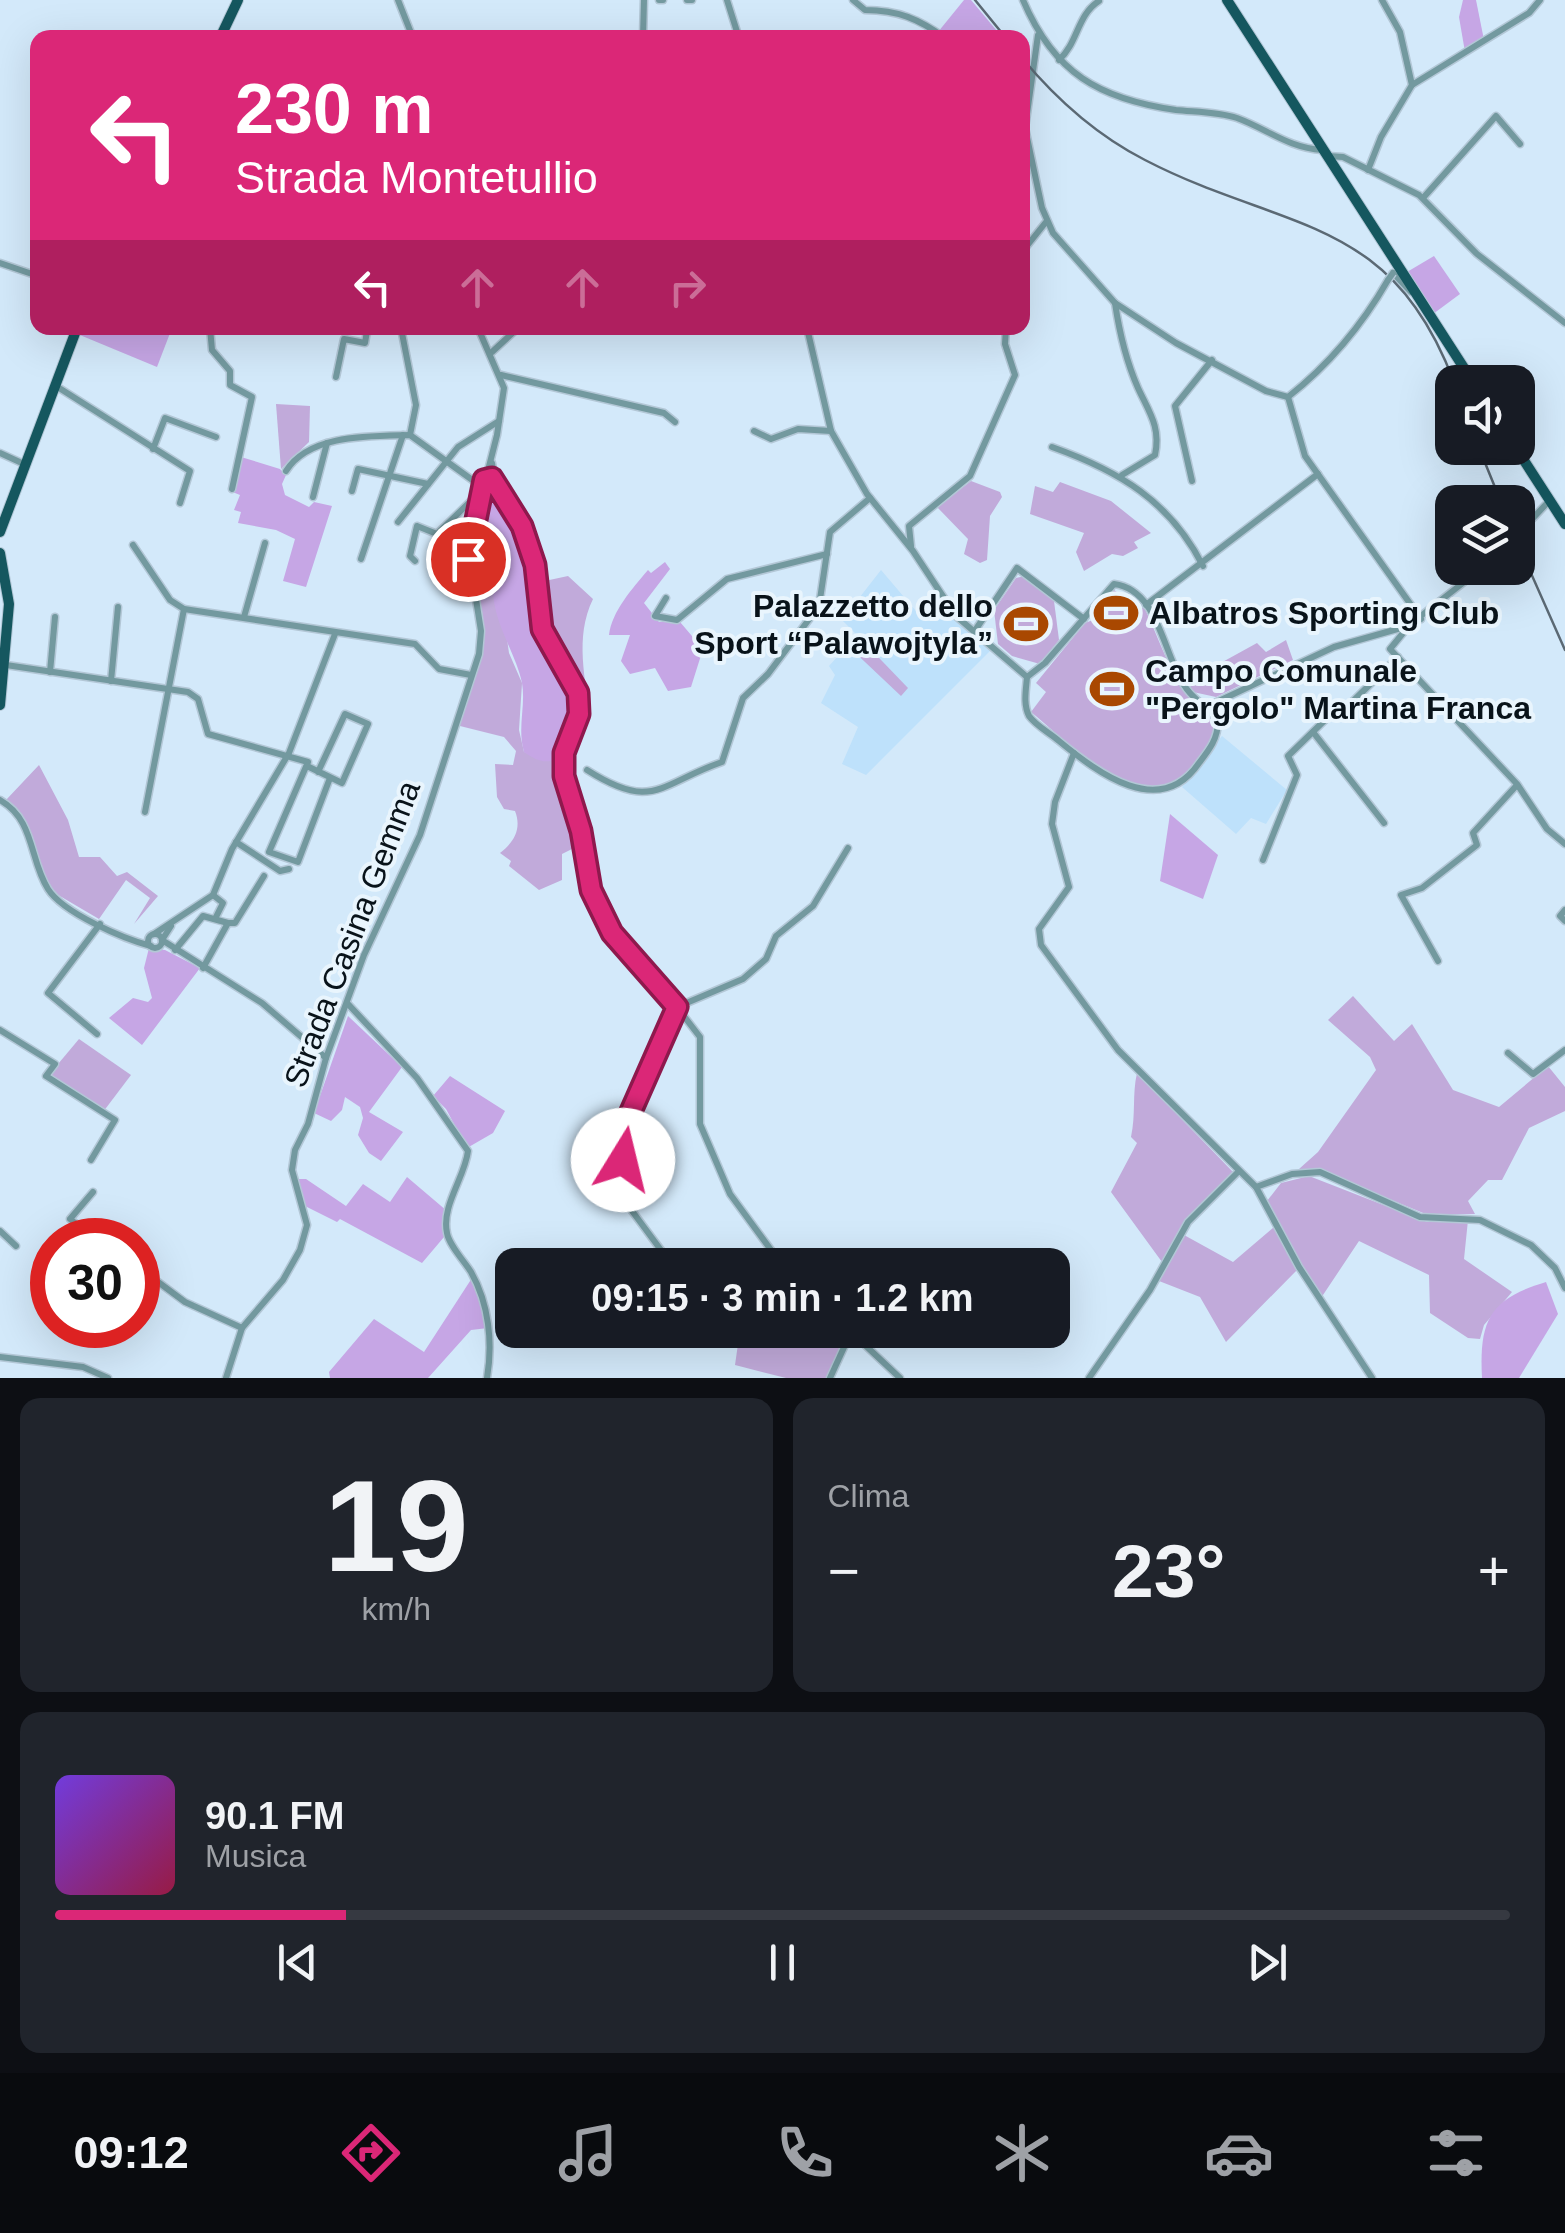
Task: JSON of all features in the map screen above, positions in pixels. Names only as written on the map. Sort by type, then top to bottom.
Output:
[{"type":"main road","points":[[224,30],[238,0]]},
{"type":"main road","points":[[1226,0],[1463,365]]},
{"type":"main road","points":[[0,528],[74,335]]},
{"type":"main road","points":[[1527,465],[1565,524]]},
{"type":"main road","points":[[0,554],[9,604],[0,705]]},
{"type":"street","points":[[398,0],[411,30]]},
{"type":"street","points":[[643,30],[644,0]]},
{"type":"street","points":[[727,0],[736,30]]},
{"type":"street","points":[[852,0],[865,10],[887,8],[936,30]]},
{"type":"street","points":[[1023,0],[1038,36],[1059,60],[1096,88],[1140,105],[1234,117],[1288,144],[1336,154],[1368,170],[1423,198],[1477,254],[1565,324]]},
{"type":"street","points":[[1382,0],[1400,32],[1412,85]]},
{"type":"street","points":[[1368,170],[1381,137],[1412,85],[1528,14],[1540,0]]},
{"type":"street","points":[[1059,60],[1068,52],[1081,20],[1100,1]]},
{"type":"street","points":[[1030,69],[1038,36]]},
{"type":"street","points":[[1423,198],[1496,116],[1520,144]]},
{"type":"street","points":[[1030,147],[1046,222],[1067,252],[1115,303],[1266,391],[1288,397],[1296,412],[1300,444],[1420,619]]},
{"type":"street","points":[[1030,242],[1046,222]]},
{"type":"street","points":[[0,263],[30,273]]},
{"type":"street","points":[[1288,397],[1322,371],[1372,308],[1390,276],[1417,295]]},
{"type":"street","points":[[1115,303],[1135,379],[1156,422],[1158,438],[1155,455],[1122,475]]},
{"type":"street","points":[[210,335],[211,348],[230,371],[230,385],[252,397],[232,489]]},
{"type":"street","points":[[336,377],[344,338],[364,342],[367,335]]},
{"type":"street","points":[[362,558],[416,405],[402,335]]},
{"type":"street","points":[[482,335],[501,375],[500,421],[493,452],[495,480],[528,542],[542,629],[578,693],[579,714],[564,753],[564,776],[581,831],[591,890],[612,933],[700,1037],[700,1124],[730,1194],[770,1248]]},
{"type":"street","points":[[492,352],[510,335]]},
{"type":"street","points":[[809,335],[831,431],[870,498],[913,551],[954,613],[1028,677]]},
{"type":"street","points":[[910,526],[970,476],[1015,375],[1006,335]]},
{"type":"street","points":[[1192,481],[1175,406],[1212,360]]},
{"type":"street","points":[[501,375],[664,413],[675,422]]},
{"type":"street","points":[[55,386],[190,471],[180,503]]},
{"type":"street","points":[[153,449],[165,418],[216,437]]},
{"type":"street","points":[[398,522],[458,447],[500,421]]},
{"type":"street","points":[[754,431],[771,439],[798,429],[831,431]]},
{"type":"street","points":[[286,471],[304,450],[327,443],[406,435],[481,485],[500,489]]},
{"type":"street","points":[[313,497],[327,443]]},
{"type":"street","points":[[1052,447],[1122,475],[1184,530],[1203,566]]},
{"type":"street","name":"Strada Casina Gemma","points":[[226,1378],[242,1328],[293,1265],[305,1235],[306,1216],[292,1159],[308,1124],[326,1058],[364,956],[423,827],[471,675],[482,631],[468,548],[481,485],[493,452]]},
{"type":"street","points":[[0,453],[24,464]]},
{"type":"street","points":[[352,491],[358,469],[430,484]]},
{"type":"street","points":[[1146,606],[1318,474]]},
{"type":"street","points":[[416,560],[410,556],[417,526],[439,533],[481,485],[495,480]]},
{"type":"street","points":[[587,770],[620,791],[637,794],[671,786],[722,762],[743,698],[768,674],[819,606],[832,528],[870,498]]},
{"type":"street","points":[[1535,516],[1550,500]]},
{"type":"street","points":[[886,519],[910,526]]},
{"type":"street","points":[[910,526],[913,551]]},
{"type":"street","points":[[244,617],[265,543]]},
{"type":"street","points":[[133,545],[170,600],[184,609],[415,644],[439,669],[471,675]]},
{"type":"street","points":[[666,598],[655,616],[677,620],[727,579],[826,554]]},
{"type":"street","points":[[974,632],[1017,568],[1084,620]]},
{"type":"street","points":[[1122,585],[1146,606],[1191,694],[1208,706],[1218,722],[1216,738],[1194,772],[1172,788],[1144,790],[1123,784],[1074,753],[1028,714],[1028,677],[1084,620],[1106,589],[1122,585]]},
{"type":"street","points":[[1208,706],[1334,646],[1408,626],[1461,585]]},
{"type":"street","points":[[111,681],[118,607]]},
{"type":"street","points":[[145,812],[184,609]]},
{"type":"street","points":[[50,672],[55,617]]},
{"type":"street","points":[[1408,626],[1390,646],[1518,785],[1547,830],[1565,844]]},
{"type":"street","points":[[155,940],[213,895],[236,842],[289,753],[335,634]]},
{"type":"street","points":[[1263,860],[1297,775],[1288,756],[1398,657]]},
{"type":"street","points":[[6,666],[170,688],[198,699],[208,734],[289,753],[308,762],[269,852],[298,862],[330,778]]},
{"type":"street","points":[[307,766],[318,772],[330,778],[342,783],[368,724],[344,714],[318,772]]},
{"type":"street","points":[[1313,732],[1384,823]]},
{"type":"street","points":[[1074,753],[1055,802],[1052,824],[1069,886],[1039,929],[1040,945],[1118,1050],[1256,1187],[1298,1267],[1372,1378]]},
{"type":"street","points":[[1438,960],[1401,895],[1422,888],[1476,845],[1473,833],[1518,785]]},
{"type":"street","points":[[0,800],[31,834],[48,890],[132,941],[155,940],[176,950],[262,1003],[326,1058]]},
{"type":"street","points":[[236,842],[280,871],[288,869]]},
{"type":"street","points":[[659,1248],[621,1196],[625,1125],[677,1007],[743,979],[766,959],[776,936],[813,906],[848,848]]},
{"type":"street","points":[[176,950],[203,916],[236,923],[264,876]]},
{"type":"street","points":[[213,895],[223,903],[216,917]]},
{"type":"street","points":[[1565,910],[1560,916],[1565,921]]},
{"type":"street","points":[[203,968],[228,923]]},
{"type":"street","points":[[97,1034],[48,993],[100,924]]},
{"type":"street","points":[[348,1004],[417,1078],[468,1150],[466,1170],[450,1205],[447,1233],[474,1277],[487,1314],[491,1351],[487,1378]]},
{"type":"street","points":[[0,1030],[48,1057],[56,1064],[46,1076],[114,1120],[91,1160]]},
{"type":"street","points":[[1508,1053],[1533,1074],[1565,1050]]},
{"type":"street","points":[[1089,1378],[1150,1290],[1188,1222],[1238,1172]]},
{"type":"street","points":[[1256,1187],[1292,1174],[1320,1172],[1420,1216],[1480,1220],[1531,1245],[1554,1268],[1565,1288]]},
{"type":"street","points":[[71,1218],[93,1192]]},
{"type":"street","points":[[0,1231],[16,1246]]},
{"type":"street","points":[[160,1283],[185,1302],[242,1328]]},
{"type":"street","points":[[830,1378],[843,1348]]},
{"type":"street","points":[[868,1348],[900,1378]]},
{"type":"street","points":[[0,1357],[83,1367],[108,1378]]},
{"type":"shaded area","points":[[964,0],[971,0],[996,30],[940,30]]},
{"type":"shaded area","points":[[1463,0],[1476,0],[1484,40],[1465,52],[1459,17]]},
{"type":"shaded area","points":[[1434,256],[1460,294],[1433,314],[1407,272]]},
{"type":"shaded area","points":[[80,335],[169,335],[157,367]]},
{"type":"shaded area","points":[[276,404],[310,406],[309,442],[281,469]]},
{"type":"shaded area","points":[[241,457],[280,469],[286,475],[282,484],[285,495],[309,507],[314,502],[332,506],[306,587],[283,581],[295,539],[276,530],[238,523],[241,512],[234,510],[240,495],[230,491]]},
{"type":"shaded area","points":[[971,481],[1000,492],[1002,497],[990,516],[987,560],[980,563],[964,554],[968,539],[937,507]]},
{"type":"shaded area","points":[[1060,482],[1111,501],[1151,533],[1134,542],[1138,548],[1123,556],[1112,554],[1084,571],[1076,552],[1084,533],[1030,514],[1035,486],[1053,492]]},
{"type":"shaded area","points":[[496,489],[524,539],[539,636],[569,680],[574,722],[559,758],[549,761],[524,752],[522,683],[496,613],[493,584],[507,551],[503,544],[476,533],[486,494]]},
{"type":"shaded area","points":[[476,533],[506,548],[506,560],[497,569],[509,653],[522,683],[519,730],[524,752],[559,758],[580,845],[562,854],[562,880],[539,890],[509,866],[511,861],[500,853],[513,840],[518,824],[515,811],[504,809],[497,797],[495,764],[513,765],[516,751],[504,737],[456,725],[483,646],[472,561]]},
{"type":"shaded area","points":[[665,562],[670,569],[644,603],[659,622],[680,622],[703,649],[691,687],[668,691],[655,668],[630,674],[621,661],[630,635],[609,635],[614,617],[629,593],[648,570],[651,573]]},
{"type":"shaded area","points":[[881,570],[921,617],[933,603],[991,650],[866,775],[842,764],[858,727],[821,703],[835,675],[829,666],[857,635],[842,620]]},
{"type":"shaded area","points":[[568,576],[593,599],[583,644],[590,720],[578,723],[575,686],[550,642],[540,582]]},
{"type":"shaded area","name":"Palazzetto dello Sport “Palawojtyla”","points":[[1025,576],[1054,601],[1059,640],[1040,664],[1012,656],[998,644],[994,610],[1016,578]]},
{"type":"shaded area","name":"Campo Comunale \"Pergolo\" Martina Franca","points":[[1110,587],[1140,609],[1144,607],[1183,690],[1214,723],[1206,749],[1177,781],[1156,787],[1134,784],[1111,774],[1031,712],[1046,692],[1036,683],[1085,623],[1093,620],[1093,613]]},
{"type":"shaded area","points":[[857,635],[908,688],[901,696],[847,645]]},
{"type":"shaded area","points":[[1286,640],[1293,660],[1216,697],[1193,692],[1188,681],[1257,643],[1266,652]]},
{"type":"shaded area","points":[[1222,736],[1287,790],[1266,824],[1251,818],[1236,834],[1182,787]]},
{"type":"shaded area","points":[[39,765],[68,820],[79,857],[100,857],[117,876],[127,872],[158,896],[134,924],[150,898],[126,880],[99,919],[53,892],[44,879],[27,828],[6,800]]},
{"type":"shaded area","points":[[1170,814],[1218,855],[1203,899],[1160,881]]},
{"type":"shaded area","points":[[149,948],[165,950],[200,968],[142,1045],[109,1018],[133,998],[148,1002],[152,998],[144,968]]},
{"type":"shaded area","points":[[1353,996],[1394,1041],[1412,1024],[1453,1090],[1499,1107],[1548,1066],[1565,1087],[1565,1111],[1529,1128],[1502,1180],[1488,1180],[1468,1201],[1475,1214],[1428,1215],[1324,1172],[1299,1169],[1318,1152],[1376,1070],[1370,1057],[1328,1020]]},
{"type":"shaded area","points":[[348,1016],[402,1067],[369,1112],[403,1132],[381,1161],[369,1153],[358,1135],[363,1118],[360,1107],[345,1097],[342,1110],[331,1121],[314,1113]]},
{"type":"shaded area","points":[[79,1039],[131,1075],[103,1112],[48,1076]]},
{"type":"shaded area","points":[[1137,1073],[1233,1172],[1190,1217],[1162,1262],[1111,1192],[1137,1143],[1131,1137]]},
{"type":"shaded area","points":[[450,1076],[505,1111],[493,1133],[467,1148],[446,1109],[433,1096]]},
{"type":"shaded area","points":[[1309,1176],[1427,1222],[1468,1220],[1464,1259],[1512,1292],[1484,1325],[1480,1339],[1468,1338],[1430,1313],[1429,1275],[1359,1241],[1321,1298],[1288,1250],[1267,1201],[1281,1183]]},
{"type":"shaded area","points":[[407,1177],[447,1211],[444,1237],[422,1263],[340,1219],[337,1222],[305,1206],[296,1179],[306,1179],[346,1206],[363,1184],[390,1202]]},
{"type":"shaded area","points":[[1274,1227],[1297,1270],[1226,1342],[1200,1297],[1159,1281],[1184,1235],[1233,1262]]},
{"type":"shaded area","points":[[472,1278],[488,1328],[471,1330],[428,1378],[330,1378],[329,1372],[374,1319],[424,1352]]},
{"type":"shaded area","points":[[1546,1282],[1558,1314],[1519,1378],[1482,1378],[1483,1341],[1492,1315],[1512,1296]]},
{"type":"shaded area","points":[[737,1348],[846,1348],[831,1378],[786,1378],[735,1365]]},
{"type":"railway","points":[[975,0],[999,30]]},
{"type":"railway","points":[[1030,67],[1078,115],[1127,150],[1196,183],[1328,235],[1365,256],[1398,286],[1428,327],[1446,365]]},
{"type":"railway","points":[[1486,465],[1494,485]]},
{"type":"railway","points":[[1535,582],[1565,650]]},
{"type":"place","name":"Albatros Sporting Club","points":[[1116,613]]},
{"type":"place","name":"Palazzetto dello Sport “Palawojtyla”","points":[[1026,624]]},
{"type":"place","name":"Campo Comunale \"Pergolo\" Martina Franca","points":[[1112,689]]},
{"type":"route","points":[[468,559],[484,480],[492,478],[522,526],[535,565],[542,629],[578,693],[579,714],[564,753],[564,776],[581,831],[591,890],[612,933],[646,967],[677,1007],[625,1125],[623,1160]]}]
